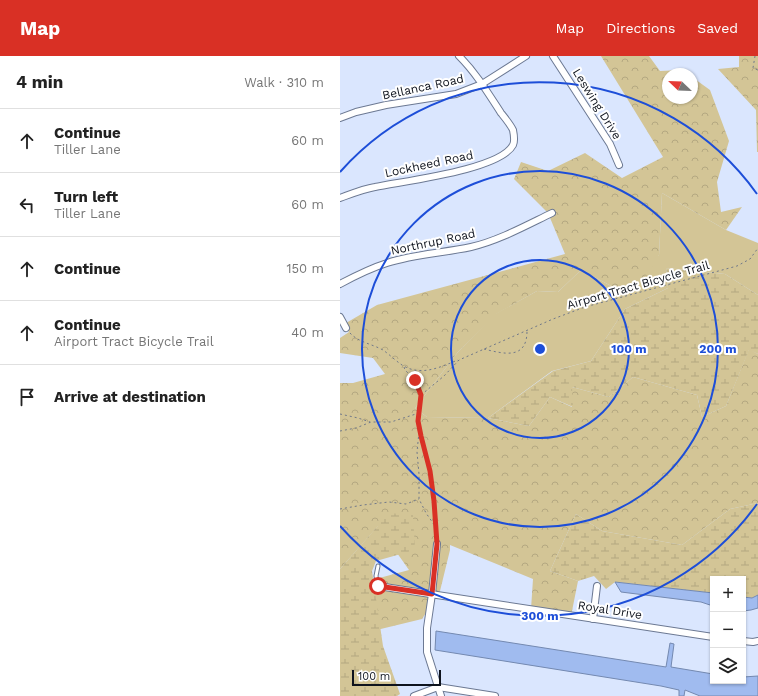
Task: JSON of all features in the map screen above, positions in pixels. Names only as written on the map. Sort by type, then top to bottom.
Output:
[{"type":"street","points":[[459,56],[482,84]]},
{"type":"street","name":"Bellanca Road","points":[[340,118],[356,112],[456,94],[482,84],[526,56]]},
{"type":"street","name":"Leswing Drive","points":[[553,56],[610,144],[619,166]]},
{"type":"street","name":"Lockheed Road","points":[[340,198],[373,187],[444,174],[488,162],[504,154],[513,146],[515,140],[512,130],[482,84]]},
{"type":"street","name":"Northrup Road","points":[[340,284],[387,262],[472,247],[552,213]]},
{"type":"street","points":[[340,317],[346,328]]},
{"type":"street","points":[[437,544],[427,628],[427,652],[441,696]]},
{"type":"street","name":"Royal Drive","points":[[378,586],[710,637]]},
{"type":"street","points":[[593,619],[597,586]]},
{"type":"street","points":[[746,641],[758,641]]},
{"type":"street","points":[[414,696],[438,687],[495,696]]},
{"type":"lane","points":[[378,566],[376,576],[378,586]]},
{"type":"path","points":[[755,56],[753,68],[758,70]]},
{"type":"path","name":"Airport Tract Bicycle Trail","points":[[421,395],[444,376],[459,360],[483,349],[585,307],[737,266],[750,259],[758,248]]},
{"type":"path","points":[[346,328],[354,337],[382,350],[403,366],[412,370],[431,370],[459,360]]},
{"type":"path","points":[[483,349],[504,353],[522,350],[527,338],[527,330]]},
{"type":"path","points":[[403,366],[415,380],[421,395],[418,421],[430,471],[437,544]]},
{"type":"path","points":[[340,414],[371,422],[391,422],[419,413]]},
{"type":"path","points":[[340,431],[356,428],[371,422]]},
{"type":"path","points":[[420,430],[417,452],[420,498],[426,513],[435,527]]},
{"type":"path","points":[[340,509],[389,502],[406,504],[420,498]]},
{"type":"green space","points":[[601,56],[649,56],[660,71],[662,71],[662,104],[698,104],[698,81],[710,90],[729,141],[717,182],[721,212],[742,207],[726,230],[662,193],[659,255],[644,280],[615,288],[581,270],[558,292],[537,291],[496,314],[458,352],[415,408],[427,417],[488,418],[529,426],[550,397],[572,407],[572,387],[609,397],[633,377],[697,395],[702,417],[726,406],[749,349],[758,354],[758,503],[730,509],[682,545],[602,531],[576,514],[550,571],[578,581],[571,616],[531,609],[533,579],[450,545],[440,591],[422,619],[356,635],[357,584],[409,570],[378,526],[340,569],[340,383],[353,383],[385,374],[373,358],[340,353],[340,338],[349,332],[346,328],[346,323],[377,305],[565,254],[548,213],[514,179],[521,162],[548,171],[585,153],[622,178],[663,157]]},
{"type":"green space","points":[[739,56],[758,56],[758,152],[756,110],[718,69],[739,67]]},
{"type":"green space","points":[[662,193],[726,230],[758,243],[758,295],[725,274],[666,268],[668,288],[625,309],[591,361],[552,371],[488,418],[427,417],[415,408],[458,352],[495,314],[537,291],[558,292],[581,270],[615,288],[659,255]]},
{"type":"green space","points":[[666,268],[725,274],[758,295],[758,354],[749,350],[726,406],[702,417],[697,395],[633,377],[609,397],[572,387],[573,407],[550,397],[529,426],[488,418],[553,371],[591,361],[625,309],[668,288]]},
{"type":"green space","points":[[758,503],[758,595],[752,598],[746,597],[746,576],[710,576],[710,593],[615,582],[606,589],[594,576],[578,581],[550,571],[576,514],[602,531],[682,545],[730,509]]},
{"type":"green space","points":[[389,513],[413,515],[415,550],[376,561],[372,571],[383,646],[400,694],[397,696],[340,696],[340,569]]},
{"type":"water","points":[[615,582],[710,593],[710,605],[701,602],[621,592]]},
{"type":"water","points":[[758,595],[758,608],[746,611],[746,597],[752,598]]},
{"type":"water","points":[[436,631],[666,667],[670,643],[674,644],[671,667],[710,674],[710,684],[746,684],[746,677],[758,676],[758,696],[700,696],[685,690],[684,696],[679,696],[679,690],[661,686],[435,650]]},
{"type":"route","points":[[378,586],[432,594],[437,544],[434,501],[430,471],[418,421],[421,395],[415,380]]}]
